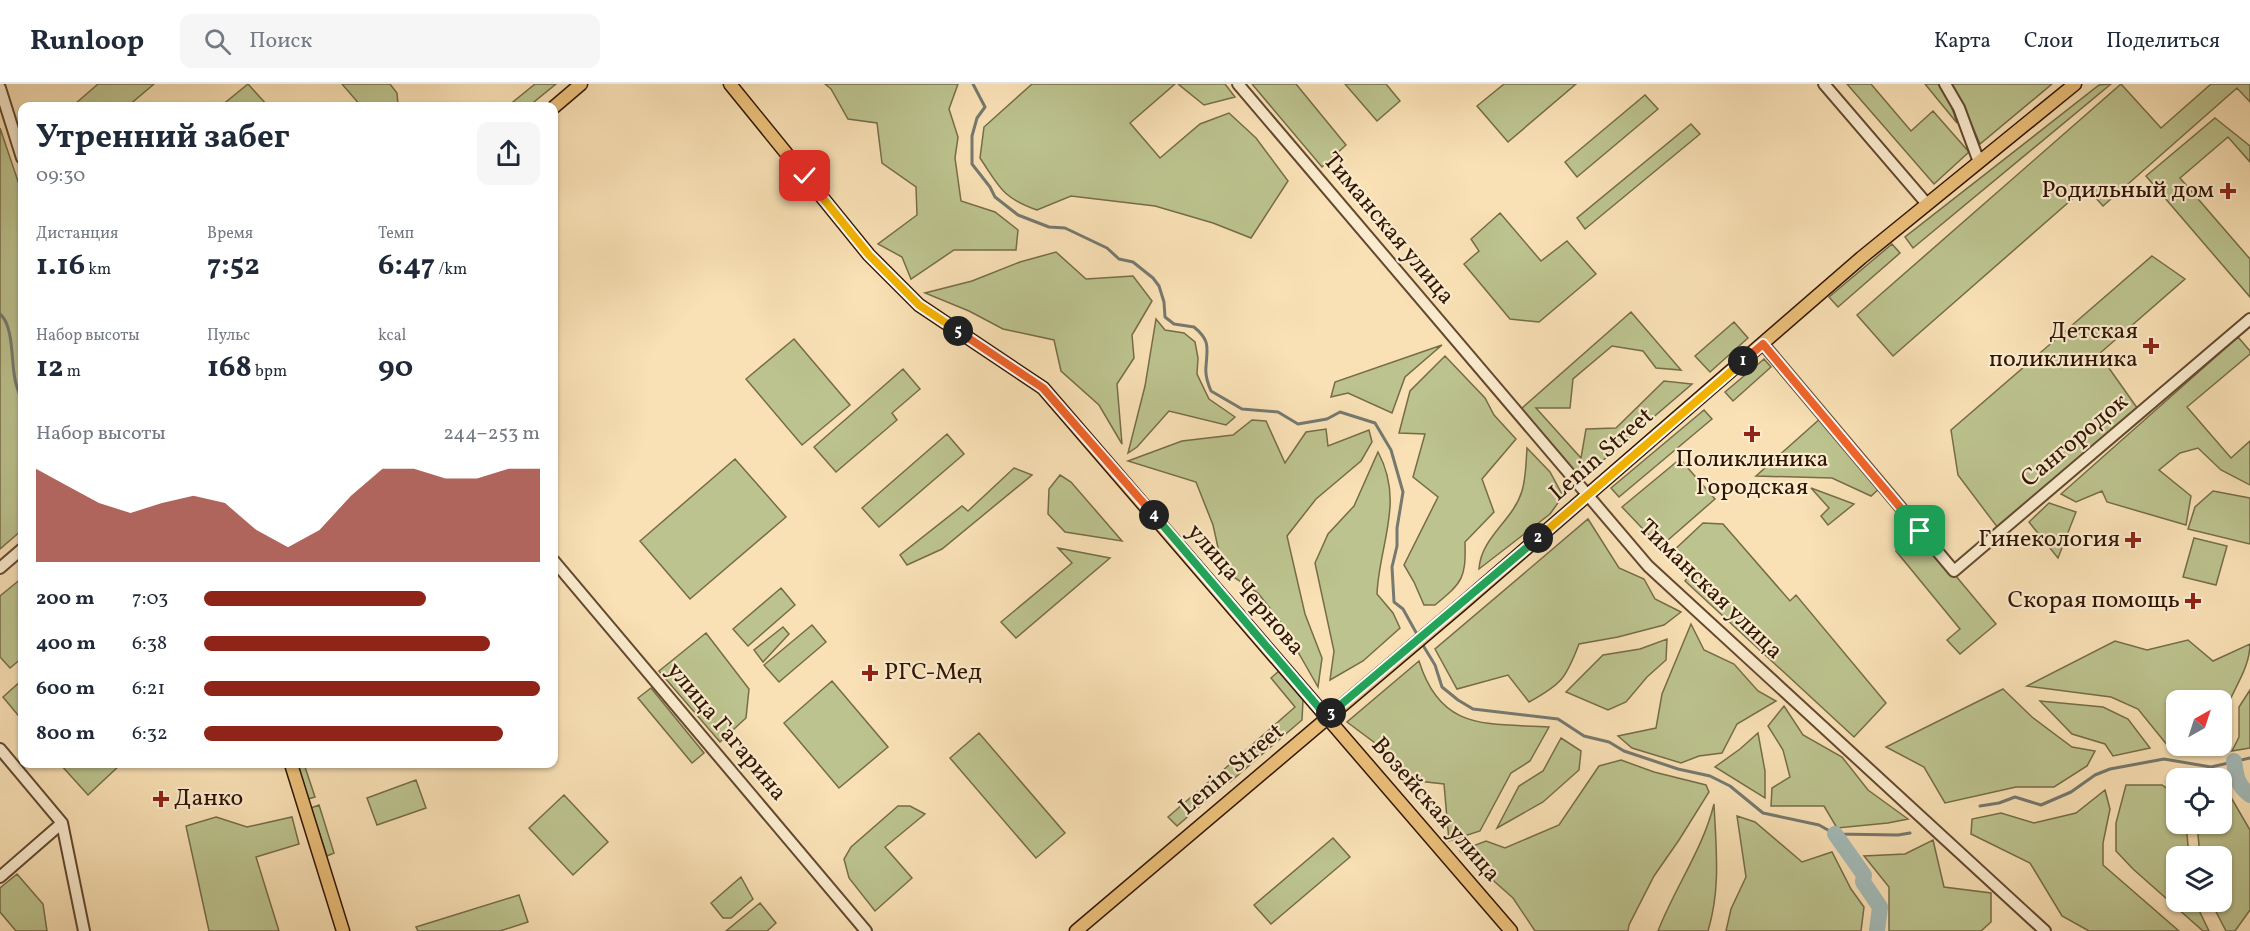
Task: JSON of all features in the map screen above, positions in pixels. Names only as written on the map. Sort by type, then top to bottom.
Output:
[{"type":"main road","points":[[558,104],[581,84]]},
{"type":"main road","name":"улица Чернова","points":[[730,84],[869,255],[919,305],[1043,388],[1327,717]]},
{"type":"main road","name":"Lenin Street","points":[[1076,931],[1462,604],[1927,204],[2075,84]]},
{"type":"main road","name":"Возейская улица","points":[[1327,717],[1511,931]]},
{"type":"main road","points":[[292,768],[343,931]]},
{"type":"street","name":"Тиманская улица","points":[[1238,84],[1648,566],[2044,931]]},
{"type":"street","points":[[1824,84],[1927,204]]},
{"type":"street","points":[[1945,84],[1959,108],[1979,162]]},
{"type":"street","points":[[0,88],[18,145]]},
{"type":"street","name":"Сангородок","points":[[1763,344],[1954,571],[2250,319]]},
{"type":"street","points":[[0,568],[18,552]]},
{"type":"street","name":"улица Гагарина","points":[[558,566],[866,931]]},
{"type":"street","points":[[0,749],[62,823],[84,931]]},
{"type":"street","points":[[0,877],[62,823]]},
{"type":"green space","points":[[98,84],[154,84],[133,102],[77,102]]},
{"type":"green space","points":[[248,84],[264,102],[226,102]]},
{"type":"green space","points":[[342,84],[390,84],[397,93],[398,102],[358,102]]},
{"type":"green space","points":[[535,84],[556,84],[534,102],[513,102]]},
{"type":"green space","points":[[825,84],[958,84],[949,109],[958,137],[955,158],[961,201],[995,212],[1018,230],[1016,250],[954,250],[911,279],[902,257],[878,244],[917,215],[916,187],[882,163],[877,123],[848,119],[831,89]]},
{"type":"green space","points":[[1032,84],[1175,84],[1130,123],[1160,158],[1200,124],[1229,113],[1256,138],[1288,181],[1251,238],[1213,223],[1155,206],[1071,196],[1037,210],[1016,201],[1002,190],[980,158],[984,127]]},
{"type":"green space","points":[[1178,84],[1225,84],[1235,97],[1204,105]]},
{"type":"green space","points":[[1252,84],[1296,84],[1346,145],[1322,167]]},
{"type":"green space","points":[[1345,84],[1386,84],[1400,101],[1377,121]]},
{"type":"green space","points":[[1504,84],[1576,84],[1508,142],[1477,106]]},
{"type":"green space","points":[[1847,84],[1871,84],[1911,131],[1933,111],[1969,152],[1934,184]]},
{"type":"green space","points":[[1925,84],[1939,84],[1949,99],[1957,123]]},
{"type":"green space","points":[[1949,84],[2052,84],[1980,144],[1963,105]]},
{"type":"green space","points":[[2111,84],[1913,248],[1905,237],[2099,85]]},
{"type":"green space","points":[[2121,84],[2161,128],[2211,84],[2250,84],[2250,102],[2237,88],[2103,206],[2086,187],[1893,356],[1857,315]]},
{"type":"green space","points":[[1645,95],[1658,109],[1577,177],[1565,162]]},
{"type":"green space","points":[[2215,118],[2250,146],[2250,162],[2228,137],[2180,178],[2250,259],[2250,297],[2146,176]]},
{"type":"green space","points":[[1691,124],[1700,134],[1585,229],[1577,218]]},
{"type":"green space","points":[[0,128],[18,181],[18,533],[0,549]]},
{"type":"green space","points":[[1500,213],[1541,261],[1567,241],[1596,274],[1539,322],[1510,319],[1464,264],[1479,251],[1471,239]]},
{"type":"green space","points":[[1892,244],[1900,253],[1838,307],[1829,297]]},
{"type":"green space","points":[[1056,252],[1086,279],[1133,276],[1152,301],[1132,335],[1134,358],[1117,384],[1122,444],[1099,405],[1061,371],[1054,340],[1003,329],[969,311],[925,293],[972,281],[1020,262]]},
{"type":"green space","points":[[2152,256],[2185,279],[2099,354],[2140,412],[2001,532],[1958,475],[1951,430]]},
{"type":"green space","points":[[1631,312],[1681,370],[1656,368],[1643,351],[1612,346],[1573,379],[1570,408],[1536,408],[1581,458],[1586,429],[1616,428],[1664,381],[1692,384],[1580,480],[1521,409]]},
{"type":"green space","points":[[1156,319],[1165,330],[1184,333],[1195,342],[1198,358],[1197,374],[1209,399],[1235,417],[1226,425],[1169,411],[1137,447],[1128,453],[1145,386]]},
{"type":"green space","points":[[1734,322],[1748,338],[1710,372],[1695,356]]},
{"type":"green space","points":[[2238,337],[2250,354],[2187,407],[2231,458],[2250,441],[2250,485],[2221,470],[2198,448],[2180,453],[2159,470],[2191,496],[2186,525],[2107,502],[2102,491],[2076,502],[2061,494]]},
{"type":"green space","points":[[794,339],[850,405],[802,445],[746,379]]},
{"type":"green space","points":[[1442,345],[1405,377],[1392,413],[1348,393],[1331,397],[1335,382]]},
{"type":"green space","points":[[1445,356],[1485,398],[1494,415],[1516,439],[1482,479],[1494,512],[1465,542],[1465,564],[1461,578],[1452,591],[1435,605],[1424,605],[1404,565],[1438,497],[1413,477],[1425,434],[1399,433],[1410,391]]},
{"type":"green space","points":[[1764,359],[1771,367],[1733,401],[1725,392]]},
{"type":"green space","points":[[903,369],[920,389],[892,413],[897,420],[836,472],[814,447]]},
{"type":"green space","points":[[1704,410],[1712,419],[1619,497],[1611,488]]},
{"type":"green space","points":[[1822,417],[1881,487],[1871,496],[1832,478],[1756,476]]},
{"type":"green space","points":[[1252,420],[1266,421],[1285,463],[1306,432],[1326,429],[1328,446],[1369,430],[1372,442],[1361,461],[1316,499],[1287,536],[1305,614],[1322,658],[1318,687],[1282,624],[1258,593],[1223,570],[1213,525],[1196,482],[1128,461],[1182,441],[1233,435]]},
{"type":"green space","points":[[947,434],[964,454],[879,527],[862,508]]},
{"type":"green space","points":[[1527,448],[1550,472],[1563,496],[1550,514],[1479,569],[1485,548],[1518,502],[1525,475]]},
{"type":"green space","points":[[1378,452],[1386,470],[1390,488],[1390,506],[1377,594],[1393,613],[1400,628],[1363,661],[1330,680],[1334,651],[1315,563],[1328,534],[1354,506]]},
{"type":"green space","points":[[735,459],[786,517],[690,599],[640,541]]},
{"type":"green space","points":[[1680,459],[1715,499],[1660,547],[1622,507]]},
{"type":"green space","points":[[1014,468],[1032,475],[942,549],[907,565],[900,555],[962,506],[968,511]]},
{"type":"green space","points":[[1060,475],[1071,482],[1122,541],[1065,532],[1048,514],[1049,489]]},
{"type":"green space","points":[[1811,488],[1854,504],[1828,525],[1821,516],[1829,508]]},
{"type":"green space","points":[[2213,491],[2250,498],[2250,544],[2188,529],[2195,507]]},
{"type":"green space","points":[[2049,503],[2076,512],[2058,558],[2029,522]]},
{"type":"green space","points":[[1588,519],[1619,568],[1644,579],[1655,599],[1681,612],[1664,625],[1579,644],[1562,679],[1529,702],[1508,675],[1457,689],[1435,649]]},
{"type":"green space","points":[[1703,523],[1723,524],[1790,601],[1796,595],[1886,703],[1854,737],[1685,581],[1690,575],[1670,554]]},
{"type":"green space","points":[[1919,532],[1996,624],[1960,654],[1947,640],[1960,629],[1896,551]]},
{"type":"green space","points":[[2194,538],[2227,546],[2216,585],[2183,577]]},
{"type":"green space","points":[[1058,548],[1110,558],[1016,638],[1001,622],[1072,563]]},
{"type":"green space","points":[[18,581],[18,661],[10,668],[0,657],[0,596]]},
{"type":"green space","points":[[781,588],[795,605],[748,646],[733,629]]},
{"type":"green space","points":[[1691,624],[1704,650],[1734,664],[1758,691],[1776,701],[1737,724],[1722,753],[1699,756],[1681,763],[1632,748],[1618,736],[1656,728],[1662,694]]},
{"type":"green space","points":[[812,625],[826,642],[779,682],[764,665]]},
{"type":"green space","points":[[783,627],[789,634],[763,662],[754,650]]},
{"type":"green space","points":[[706,633],[749,689],[746,718],[720,742],[659,671]]},
{"type":"green space","points":[[1667,639],[1666,660],[1647,677],[1626,702],[1608,710],[1566,692],[1603,655],[1640,649]]},
{"type":"green space","points":[[2188,640],[2213,661],[2250,644],[2247,664],[2232,696],[2232,690],[2166,690],[2166,744],[2138,709],[2111,697],[2027,686],[2115,641],[2147,650]]},
{"type":"green space","points":[[1419,661],[1428,684],[1440,701],[1453,712],[1486,723],[1549,727],[1530,761],[1511,773],[1480,831],[1449,841],[1444,784],[1400,779],[1379,746],[1347,722]]},
{"type":"green space","points":[[1280,670],[1303,700],[1302,720],[1230,782],[1221,772],[1295,707],[1271,678]]},
{"type":"green space","points":[[832,681],[888,747],[839,788],[784,723]]},
{"type":"green space","points":[[18,684],[18,715],[3,697]]},
{"type":"green space","points":[[651,688],[704,753],[692,763],[638,698]]},
{"type":"green space","points":[[2003,689],[2032,717],[2072,747],[2095,751],[2087,766],[2054,787],[2016,787],[1945,803],[1924,767],[1886,747]]},
{"type":"green space","points":[[2250,690],[2250,748],[2232,751],[2239,737],[2239,707]]},
{"type":"green space","points":[[2040,701],[2103,707],[2128,719],[2150,748],[2113,756],[2105,744],[2072,734]]},
{"type":"green space","points":[[1784,706],[1803,735],[1842,757],[1868,790],[1908,819],[1837,828],[1824,806],[1771,806],[1772,788],[1790,777],[1783,750],[1768,726]]},
{"type":"green space","points":[[979,733],[1065,833],[1036,858],[950,758]]},
{"type":"green space","points":[[1758,733],[1765,771],[1765,798],[1715,767]]},
{"type":"green space","points":[[1561,738],[1581,751],[1579,770],[1543,802],[1497,828],[1519,786],[1543,771]]},
{"type":"green space","points":[[1621,760],[1654,772],[1706,785],[1709,792],[1654,876],[1628,931],[1535,931],[1513,898],[1460,851],[1486,841],[1505,848],[1559,825],[1599,766]]},
{"type":"green space","points":[[64,768],[117,768],[88,795]]},
{"type":"green space","points":[[298,768],[305,768],[315,797],[308,799]]},
{"type":"green space","points":[[1212,779],[1220,789],[1177,826],[1168,817]]},
{"type":"green space","points":[[416,780],[426,808],[377,825],[367,798]]},
{"type":"green space","points":[[2126,785],[2162,785],[2166,788],[2166,834],[2187,834],[2188,846],[2166,846],[2166,898],[2116,851],[2116,823]]},
{"type":"green space","points":[[2105,790],[2110,809],[2103,843],[2103,865],[2179,931],[2089,931],[2062,916],[2030,863],[1971,834],[1972,819],[2001,813],[2034,823],[2076,813]]},
{"type":"green space","points":[[564,795],[608,842],[573,875],[529,828]]},
{"type":"green space","points":[[2232,799],[2250,830],[2250,910],[2235,931],[2226,931],[2216,912],[2232,912],[2232,846],[2199,846],[2198,834],[2232,834]]},
{"type":"green space","points":[[1714,804],[1716,884],[1708,931],[1658,931],[1703,837]]},
{"type":"green space","points":[[319,805],[334,853],[327,856],[311,808]]},
{"type":"green space","points":[[898,806],[910,806],[925,814],[885,847],[912,878],[875,911],[849,878],[844,859],[851,847]]},
{"type":"green space","points":[[1737,816],[1755,822],[1802,862],[1832,852],[1851,889],[1864,907],[1861,931],[1726,931],[1731,909],[1746,877]]},
{"type":"green space","points":[[216,817],[247,827],[292,817],[299,844],[256,857],[279,931],[209,931],[186,826]]},
{"type":"green space","points":[[1333,838],[1350,857],[1271,924],[1254,905]]},
{"type":"green space","points":[[1933,840],[1944,887],[1991,893],[1991,922],[1981,931],[1889,931],[1889,887],[1864,856],[1905,854]]},
{"type":"green space","points":[[17,874],[43,904],[47,931],[16,931],[0,912],[0,888]]},
{"type":"green space","points":[[741,877],[753,899],[731,918],[723,918],[711,903]]},
{"type":"green space","points":[[519,895],[528,922],[500,931],[418,931],[416,927]]},
{"type":"green space","points":[[760,903],[776,923],[767,931],[726,931]]},
{"type":"green space","points":[[2182,912],[2200,912],[2209,931],[2203,931]]},
{"type":"waterway","points":[[973,84],[985,107],[977,118],[972,136],[972,164],[995,197],[1018,215],[1049,227],[1065,228],[1107,248],[1119,259],[1133,262],[1153,278],[1159,286],[1164,302],[1165,317],[1174,324],[1194,327],[1206,341],[1206,373],[1211,391],[1242,409],[1278,412],[1298,424],[1327,419],[1340,412],[1375,423],[1391,450],[1403,492],[1397,528],[1397,546],[1392,567],[1394,602],[1403,609],[1418,636]]},
{"type":"waterway","points":[[0,314],[10,335],[18,389]]},
{"type":"waterway","points":[[1421,642],[1435,665],[1442,687],[1473,709],[1558,719],[1584,736],[1609,742],[1624,751],[1678,769],[1710,776],[1730,786],[1763,813],[1819,825],[1835,834],[1898,835],[1910,833]]},
{"type":"waterway","points":[[1980,806],[1999,803],[2015,797],[2041,805],[2071,792],[2095,775],[2110,769],[2164,759],[2211,767],[2250,758]]},
{"type":"waterway","points":[[2234,761],[2238,780],[2242,788],[2250,795]]},
{"type":"waterway","points":[[1835,834],[1864,875],[1863,882],[1880,907],[1877,931]]},
{"type":"place","name":"Родильный дом","points":[[2228,191]]},
{"type":"place","name":"Детская поликлиника","points":[[2151,346]]},
{"type":"place","name":"Поликлиника Городская","points":[[1752,434]]},
{"type":"place","name":"Гинекология","points":[[2133,540]]},
{"type":"place","name":"Скорая помощь","points":[[2193,601]]},
{"type":"place","name":"РГС-Мед","points":[[870,673]]},
{"type":"place","name":"Данко","points":[[161,799]]},
{"type":"route","points":[[805,176],[869,255],[919,305],[1043,388],[1327,717],[1462,604],[1763,344],[1920,531]]}]
